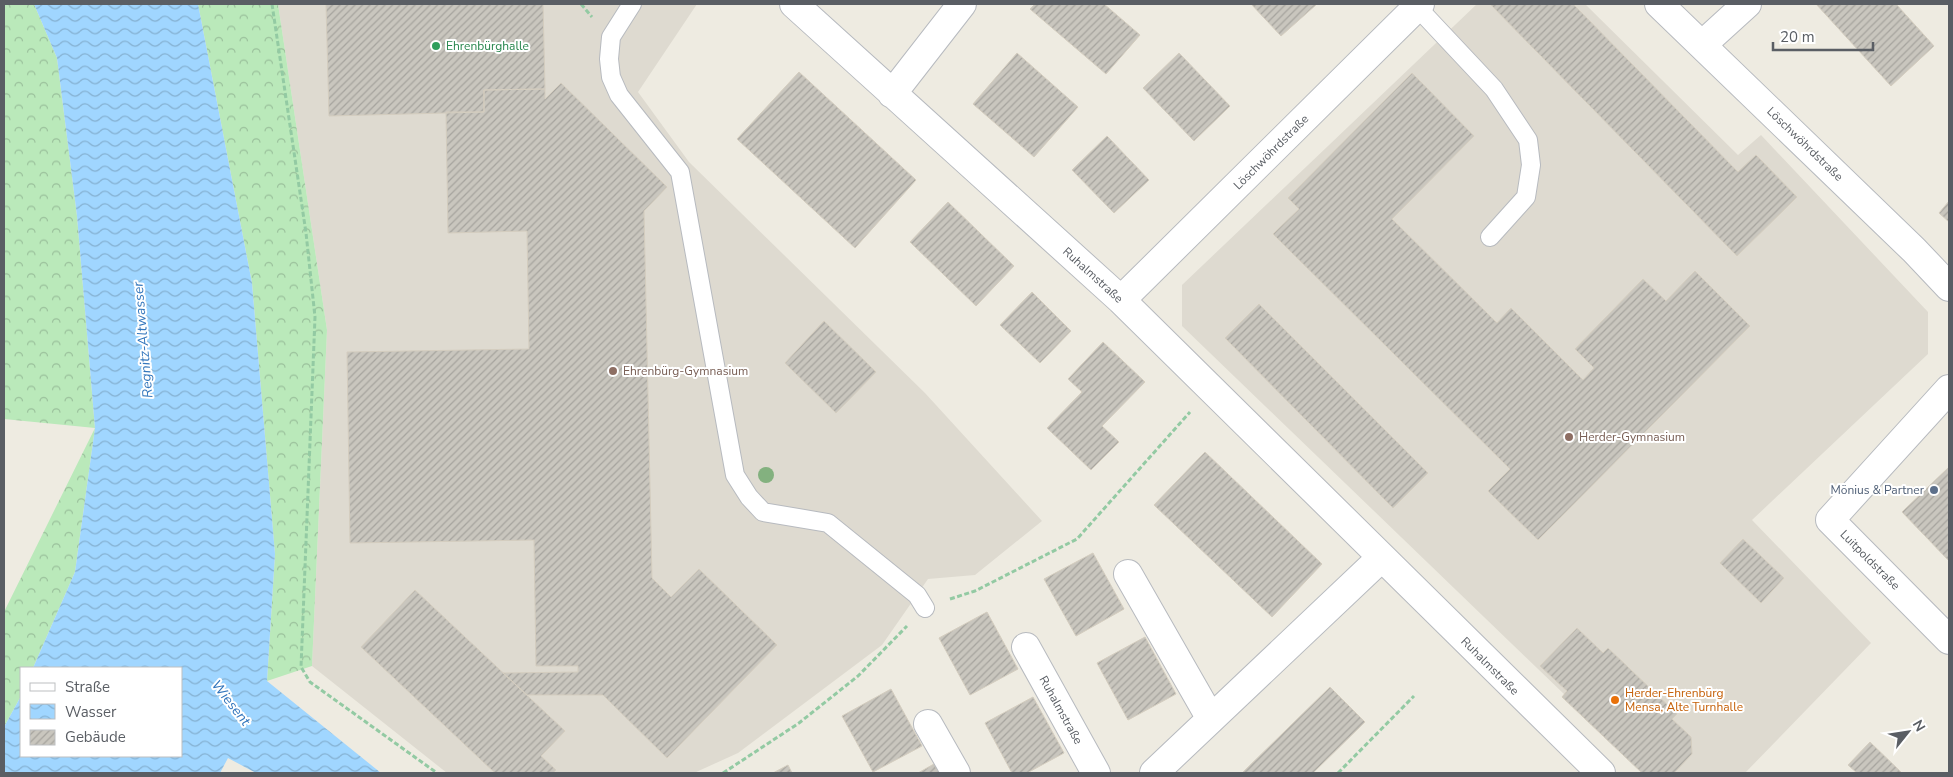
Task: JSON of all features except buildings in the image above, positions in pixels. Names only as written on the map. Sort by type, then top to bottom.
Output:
[{"type":"street","name":"Ruhalmstraße","points":[[794,4],[1121,300],[1600,773]]},
{"type":"street","points":[[892,94],[962,4]]},
{"type":"street","name":"Löschwöhrdstraße","points":[[1659,4],[1703,44],[1914,250],[1949,287]]},
{"type":"street","points":[[1703,44],[1747,4]]},
{"type":"street","name":"Löschwöhrdstraße","points":[[1121,300],[1418,5]]},
{"type":"street","name":"Luitpoldstraße","points":[[1949,389],[1830,520],[1949,640]]},
{"type":"street","points":[[1154,773],[1381,558]]},
{"type":"street","points":[[1128,574],[1211,719]]},
{"type":"street","name":"Ruhalmstraße","points":[[1026,647],[1096,773]]},
{"type":"street","points":[[928,724],[956,773]]},
{"type":"lane","points":[[632,4],[611,37],[609,59],[611,77],[619,95],[680,172],[735,475],[749,498],[763,512],[828,523],[917,595],[924,608]]},
{"type":"lane","points":[[1418,5],[1494,89],[1528,140],[1531,165],[1526,197],[1490,236]]},
{"type":"path","points":[[272,4],[306,232],[315,317],[301,667],[310,682],[437,773]]},
{"type":"path","points":[[723,773],[799,723],[858,676],[924,608],[975,591],[1077,539],[1210,389]]},
{"type":"path","points":[[1338,773],[1414,696]]},
{"type":"shaded area","name":"Ehrenbürg-Gymnasium","points":[[278,4],[697,4],[638,92],[689,162],[925,393],[1042,521],[975,575],[928,579],[882,645],[738,753],[694,773],[447,773],[312,666],[327,330]]},
{"type":"shaded area","name":"Herder-Gymnasium","points":[[1477,4],[1585,4],[1738,155],[1761,135],[1928,312],[1928,354],[1752,520],[1871,643],[1745,773],[1646,773],[1182,326],[1182,285]]},
{"type":"green space","points":[[4,4],[34,4],[57,58],[77,216],[95,428],[4,419]]},
{"type":"green space","points":[[198,4],[278,4],[327,330],[312,666],[267,681],[275,554],[252,283]]},
{"type":"green space","points":[[95,428],[75,572],[33,667],[20,667],[20,698],[4,727],[4,612]]},
{"type":"water","points":[[34,4],[198,4],[252,283],[275,554],[267,681],[381,773],[256,773],[228,758],[220,773],[4,773],[4,727],[20,698],[20,757],[182,757],[182,667],[33,667],[75,572],[95,428],[77,216],[57,58]]},
{"type":"place","name":"Ehrenbürghalle","points":[[436,46]]},
{"type":"place","name":"Ehrenbürg-Gymnasium","points":[[613,371]]},
{"type":"place","name":"Herder-Gymnasium","points":[[1569,437]]},
{"type":"place","name":"Mönius & Partner","points":[[1934,490]]},
{"type":"place","name":"Herder-Ehrenbürg Mensa, Alte Turnhalle","points":[[1615,700]]},
{"type":"water label","name":"Regnitz-Altwasser","points":[[143,340]]},
{"type":"water label","name":"Wiesent","points":[[231,703]]}]
